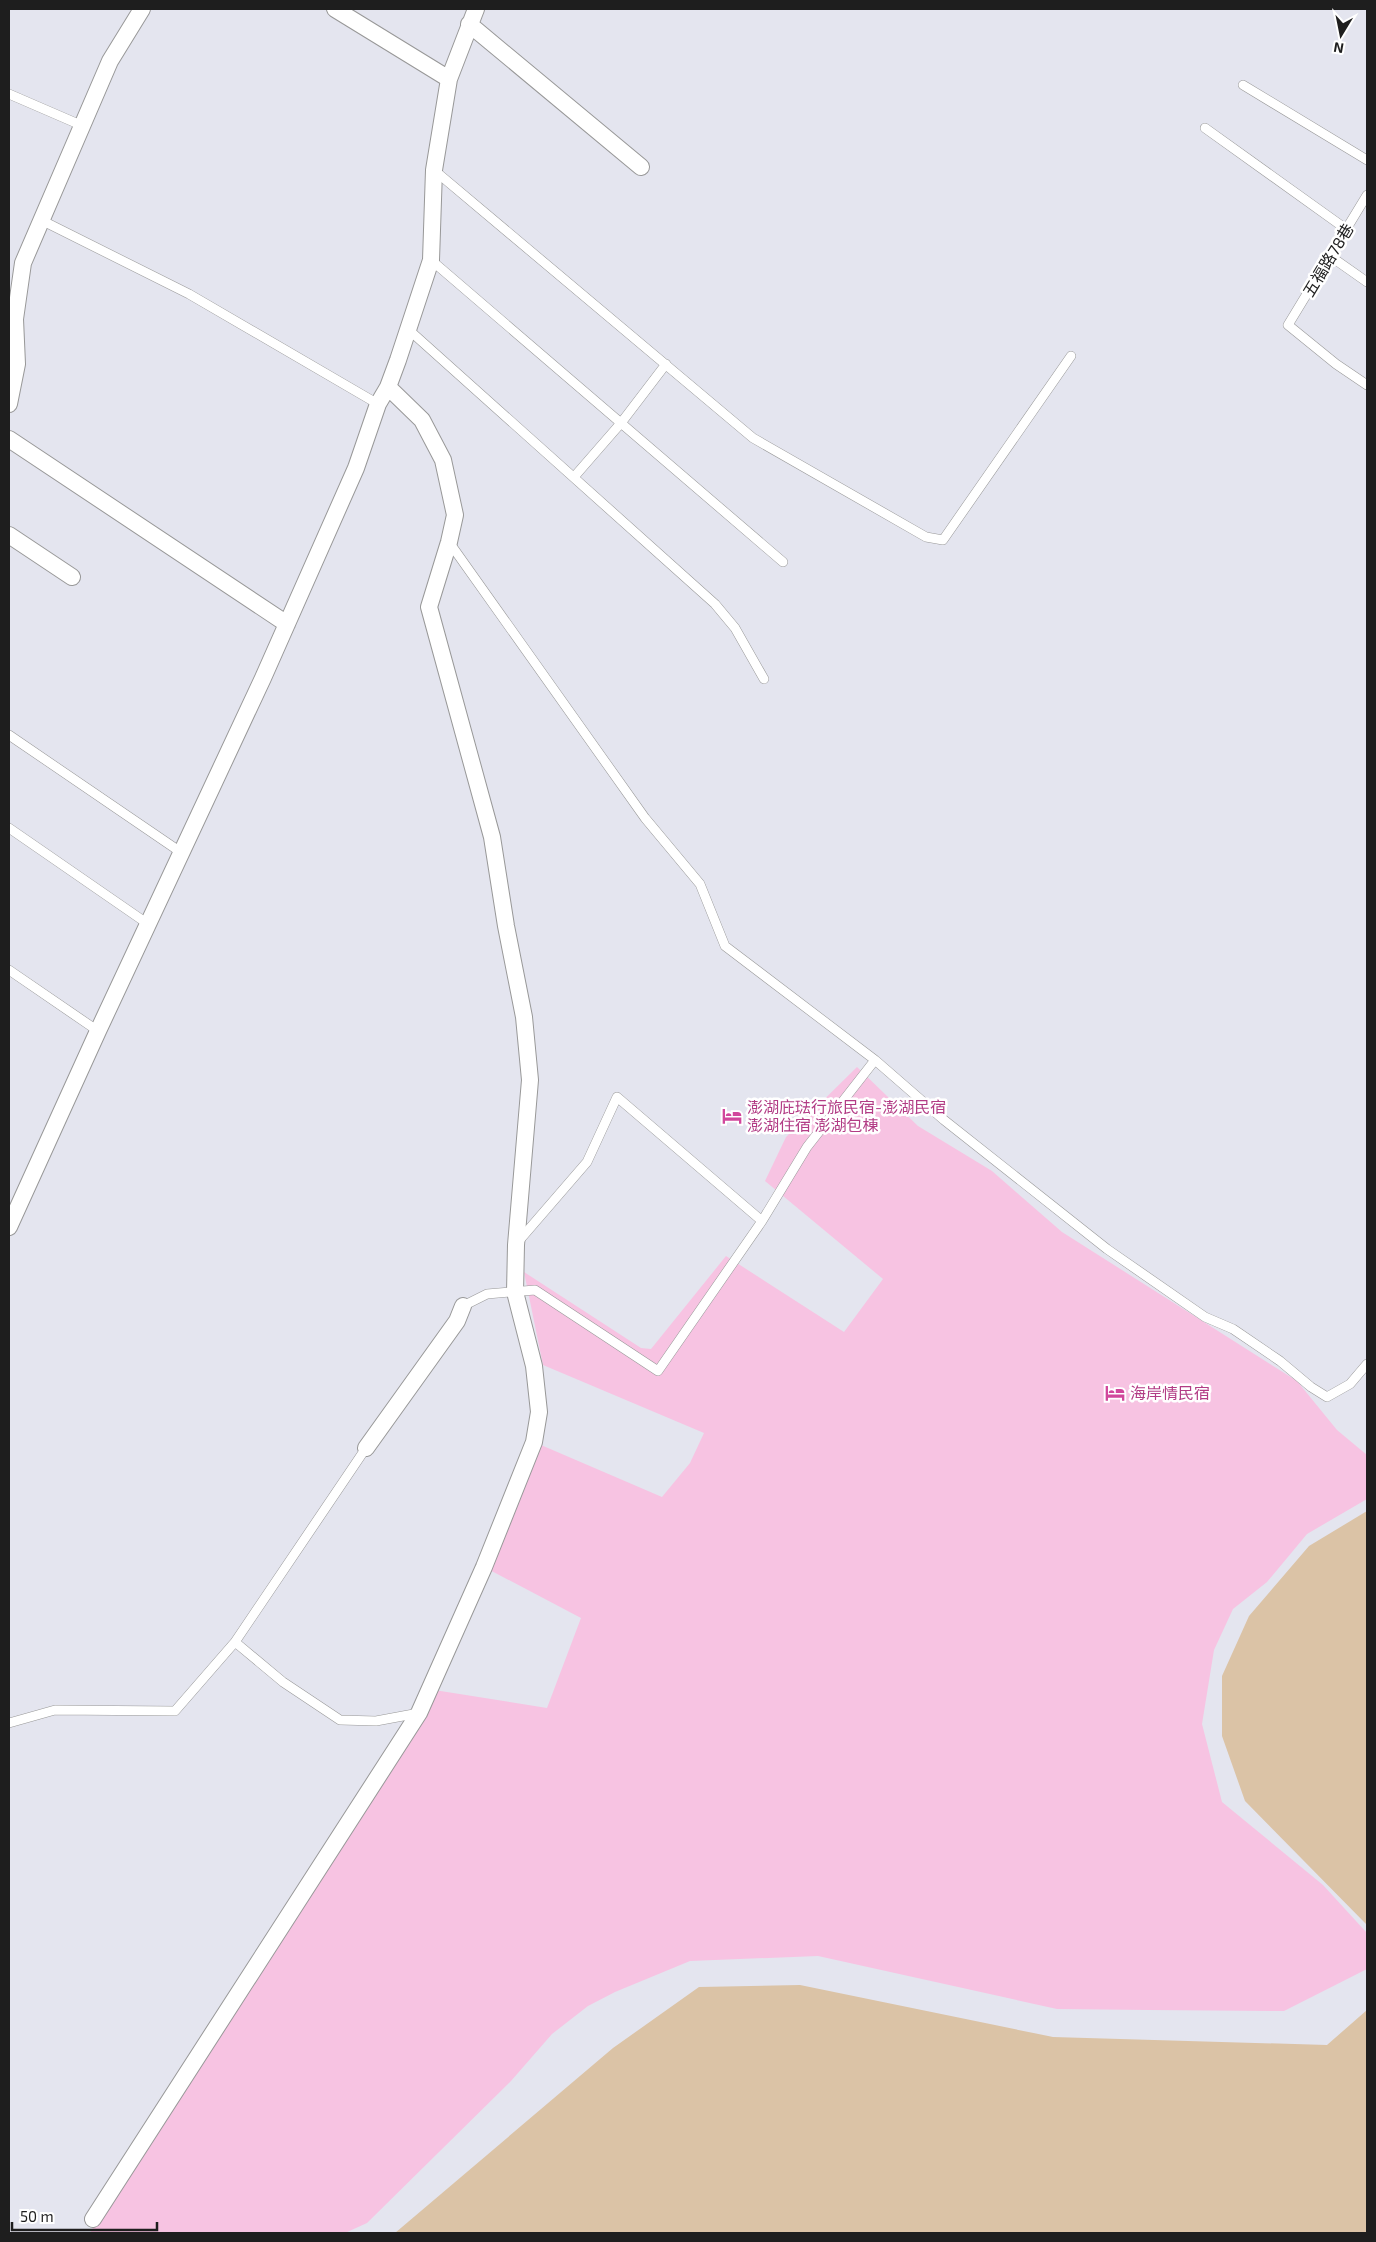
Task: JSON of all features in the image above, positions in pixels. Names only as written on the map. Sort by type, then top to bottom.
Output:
[{"type":"street","points":[[9,404],[17,364],[12,319],[23,263],[110,61],[142,9]]},
{"type":"street","points":[[335,9],[449,79]]},
{"type":"street","points":[[9,1226],[287,624],[356,468],[378,404],[388,387],[409,330],[431,260],[434,170],[449,79],[476,9]]},
{"type":"street","points":[[469,24],[641,167]]},
{"type":"street","points":[[93,2218],[419,1713],[484,1567],[534,1442],[539,1412],[534,1366],[515,1292],[516,1245],[530,1080],[524,1017],[506,926],[492,836],[429,607],[449,542],[455,515],[443,460],[422,420],[388,387]]},
{"type":"street","points":[[9,439],[287,624]]},
{"type":"street","points":[[9,535],[72,577]]},
{"type":"street","points":[[366,1448],[457,1321],[463,1306]]},
{"type":"lane","points":[[1243,85],[1367,160]]},
{"type":"lane","points":[[9,94],[83,126]]},
{"type":"lane","points":[[1205,128],[1346,229]]},
{"type":"lane","points":[[434,170],[753,438],[926,537],[943,540],[1072,356]]},
{"type":"lane","name":"五福路78巷","points":[[1367,195],[1288,325],[1336,364],[1367,385]]},
{"type":"lane","points":[[41,220],[189,294],[378,404]]},
{"type":"lane","points":[[1330,256],[1367,282]]},
{"type":"lane","points":[[431,260],[783,562]]},
{"type":"lane","points":[[409,330],[716,604],[735,628],[764,679]]},
{"type":"lane","points":[[574,478],[621,423],[666,364]]},
{"type":"lane","points":[[449,542],[645,818],[700,884],[725,946],[875,1060],[944,1120],[1106,1249],[1205,1317],[1233,1329],[1280,1361],[1327,1397],[1350,1384],[1367,1364]]},
{"type":"lane","points":[[9,735],[182,852]]},
{"type":"lane","points":[[9,828],[148,924]]},
{"type":"lane","points":[[9,970],[98,1031]]},
{"type":"lane","points":[[463,1306],[487,1294],[535,1290],[658,1371],[762,1221],[807,1147],[875,1060]]},
{"type":"lane","points":[[516,1245],[587,1162],[617,1097],[762,1221]]},
{"type":"lane","points":[[9,1723],[55,1710],[176,1711],[235,1642],[366,1448]]},
{"type":"lane","points":[[235,1642],[283,1682],[340,1720],[376,1721],[419,1713]]},
{"type":"shaded area","points":[[857,1067],[918,1126],[992,1171],[1062,1232],[1297,1381],[1337,1430],[1367,1455],[1367,1499],[1307,1534],[1267,1582],[1233,1609],[1214,1650],[1202,1724],[1222,1802],[1323,1885],[1367,1933],[1367,1969],[1284,2011],[1057,2009],[818,1956],[690,1961],[615,1992],[588,2006],[552,2034],[511,2081],[367,2223],[345,2233],[90,2233],[145,2141],[428,1689],[547,1708],[581,1618],[484,1567],[534,1442],[662,1497],[690,1463],[704,1433],[543,1365],[524,1272],[641,1348],[651,1349],[726,1256],[844,1332],[883,1279],[765,1181],[786,1137]]},
{"type":"shaded area","points":[[1367,1511],[1367,1925],[1245,1801],[1222,1736],[1222,1676],[1249,1616],[1309,1546]]},
{"type":"shaded area","points":[[800,1985],[1053,2037],[1327,2045],[1367,2010],[1367,2233],[395,2233],[613,2048],[699,1987]]},
{"type":"place","name":"澎湖庇琺行旅民宿-澎湖民宿 澎湖住宿 澎湖包棟","points":[[732,1116]]},
{"type":"place","name":"海岸情民宿","points":[[1115,1393]]}]
